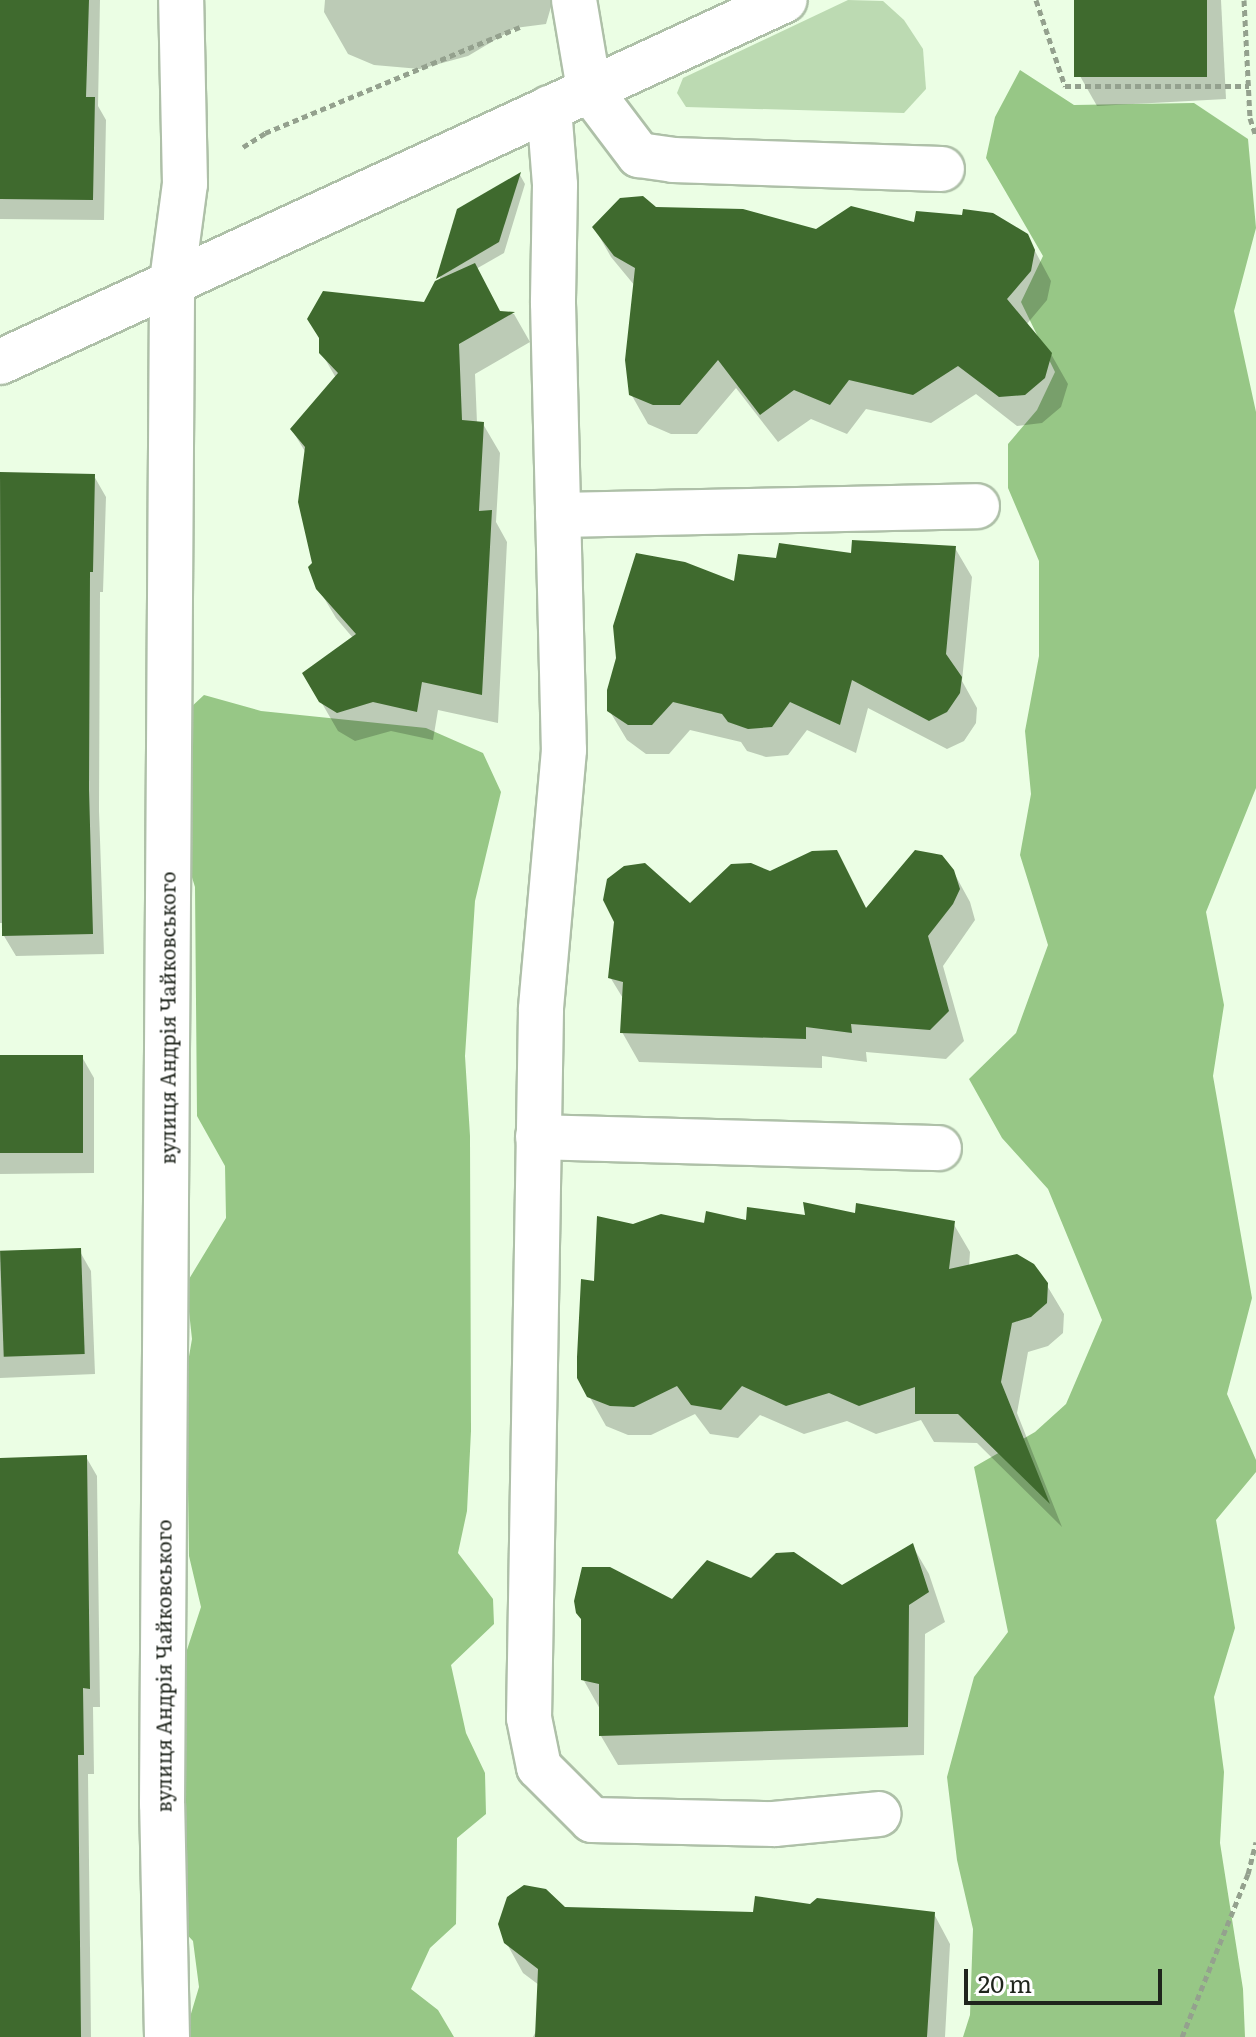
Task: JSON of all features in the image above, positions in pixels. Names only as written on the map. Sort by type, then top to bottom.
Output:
[{"type":"street","name":"вулиця Андрія Чайковського","points":[[167,2037],[162,1804],[172,281],[185,184],[181,0]]},
{"type":"street","points":[[0,362],[785,0]]},
{"type":"street","points":[[574,2],[589,89],[639,155],[673,160],[942,169]]},
{"type":"street","points":[[549,108],[555,185],[553,303],[564,750],[541,1010],[529,1718],[539,1767],[592,1820],[774,1824],[879,1814]]},
{"type":"street","points":[[558,515],[977,506]]},
{"type":"street","points":[[538,1137],[939,1148]]},
{"type":"path","points":[[1036,0],[1065,86],[1249,86]]},
{"type":"path","points":[[1244,0],[1250,118],[1256,136]]},
{"type":"path","points":[[185,184],[265,133],[574,2]]},
{"type":"path","points":[[1182,2037],[1248,1874],[1256,1842]]},
{"type":"green space","points":[[848,0],[883,1],[904,20],[923,49],[926,89],[904,113],[686,107],[677,93],[683,78]]},
{"type":"green space","points":[[1020,70],[1074,105],[1194,103],[1248,139],[1256,228],[1234,311],[1256,412],[1256,788],[1206,912],[1224,1005],[1213,1076],[1252,1298],[1227,1394],[1256,1460],[1256,1472],[1216,1520],[1235,1628],[1214,1697],[1224,1772],[1220,1843],[1243,1989],[1245,2037],[963,2037],[970,2015],[973,1929],[957,1860],[947,1777],[974,1677],[1008,1632],[974,1467],[1035,1432],[1066,1404],[1102,1320],[1048,1189],[1002,1138],[969,1079],[1016,1033],[1048,945],[1020,855],[1031,794],[1025,731],[1039,656],[1039,561],[1008,488],[1008,444],[1037,410],[1055,372],[1021,302],[1043,256],[986,158],[995,117]]},
{"type":"green space","points":[[204,695],[261,711],[426,728],[483,753],[501,792],[475,901],[465,1056],[470,1136],[471,1431],[467,1511],[458,1553],[493,1599],[494,1624],[451,1665],[466,1733],[485,1773],[486,1814],[457,1838],[456,1924],[430,1948],[411,1989],[438,2010],[454,2037],[184,2037],[199,1987],[193,1941],[153,1898],[184,1659],[201,1607],[189,1556],[188,1486],[180,1409],[192,1339],[186,1284],[226,1218],[225,1166],[197,1116],[195,887],[161,778],[159,737]]},
{"type":"building","points":[[0,0],[89,0],[86,97],[95,97],[93,200],[0,199]]},
{"type":"building","points":[[1074,0],[1207,0],[1207,77],[1074,77]]},
{"type":"building","points":[[521,172],[499,242],[436,279],[457,209]]},
{"type":"building","points":[[643,196],[656,207],[743,209],[816,229],[851,206],[914,222],[916,211],[962,215],[963,209],[993,213],[1028,234],[1035,250],[1031,271],[1007,299],[1052,353],[1045,378],[1025,395],[999,397],[958,366],[913,395],[849,380],[830,405],[794,390],[760,415],[718,360],[680,405],[653,405],[629,395],[625,360],[635,268],[614,256],[592,227],[620,198]]},
{"type":"building","points":[[475,263],[500,311],[515,312],[459,344],[462,420],[484,422],[479,511],[492,510],[482,695],[422,682],[417,712],[373,702],[337,713],[319,702],[302,673],[356,634],[316,589],[308,567],[312,563],[298,502],[305,447],[290,429],[338,373],[319,353],[319,338],[307,319],[323,291],[424,302],[435,281]]},
{"type":"building","points":[[0,472],[95,474],[93,572],[90,572],[89,789],[93,934],[2,936]]},
{"type":"building","points":[[852,540],[956,546],[946,654],[962,677],[960,693],[947,712],[929,721],[852,680],[840,725],[790,702],[772,727],[748,729],[728,722],[722,714],[673,702],[652,725],[628,725],[607,711],[607,690],[616,658],[613,626],[636,553],[685,562],[734,581],[738,554],[776,558],[779,543],[851,553]]},
{"type":"building","points":[[837,850],[866,908],[915,850],[942,855],[954,870],[960,889],[953,904],[928,936],[949,1011],[930,1030],[851,1024],[852,1033],[806,1027],[806,1039],[620,1033],[623,982],[608,978],[614,922],[603,900],[607,879],[624,866],[645,863],[690,903],[731,864],[751,863],[770,871],[812,851]]},
{"type":"building","points":[[0,1055],[83,1055],[83,1153],[0,1153]]},
{"type":"building","points":[[803,1202],[855,1213],[856,1203],[955,1221],[949,1269],[1017,1254],[1034,1264],[1048,1283],[1047,1303],[1031,1317],[1012,1323],[1001,1382],[1050,1504],[958,1414],[915,1414],[915,1387],[859,1406],[829,1393],[786,1406],[742,1386],[721,1410],[691,1405],[677,1386],[634,1407],[610,1406],[587,1397],[577,1378],[581,1279],[594,1281],[597,1216],[633,1224],[661,1214],[704,1223],[706,1211],[746,1220],[747,1207],[805,1215]]},
{"type":"building","points":[[81,1248],[85,1354],[4,1357],[0,1251]]},
{"type":"building","points":[[87,1455],[90,1689],[83,1688],[84,1755],[78,1755],[81,2037],[0,2037],[0,1458]]},
{"type":"building","points":[[913,1543],[929,1592],[909,1605],[908,1727],[599,1736],[599,1684],[581,1680],[581,1619],[576,1613],[574,1601],[582,1567],[610,1567],[672,1599],[707,1560],[751,1578],[776,1553],[794,1552],[842,1585]]},
{"type":"building","points":[[524,1885],[546,1889],[565,1907],[753,1912],[755,1896],[810,1904],[817,1898],[935,1912],[927,2037],[535,2037],[538,1969],[504,1943],[498,1924],[507,1897]]}]
